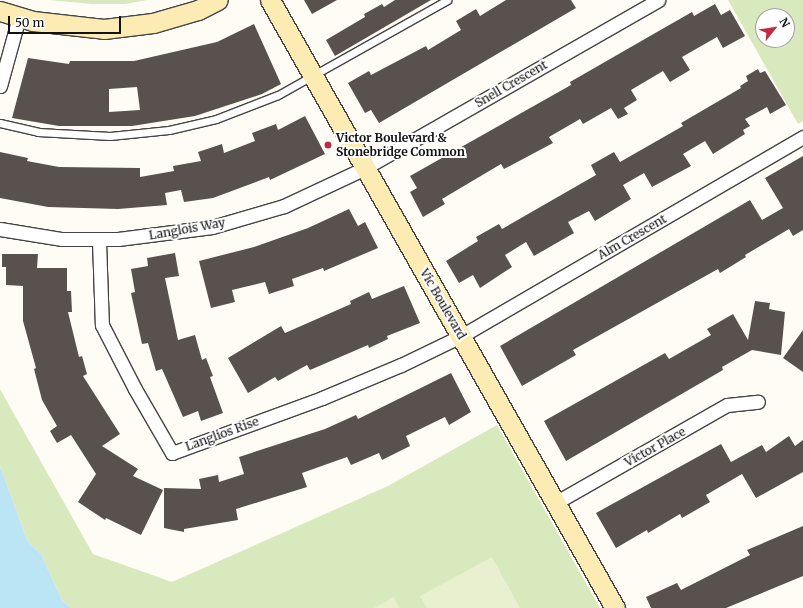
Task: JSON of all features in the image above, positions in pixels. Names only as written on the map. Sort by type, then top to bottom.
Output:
[{"type":"street","points":[[0,11],[19,17],[104,30],[152,23],[198,10],[218,0]]},
{"type":"street","name":"Vic Boulevard","points":[[270,0],[614,608]]},
{"type":"street","name":"Snell Crescent","points":[[365,168],[658,0]]},
{"type":"street","points":[[0,86],[19,17]]},
{"type":"street","name":"Alm Crescent","points":[[461,336],[803,137]]},
{"type":"street","name":"Langlois Way","points":[[0,229],[62,239],[99,241],[212,227],[284,206],[365,168]]},
{"type":"street","name":"Langlios Rise","points":[[99,241],[102,325],[135,389],[172,453],[322,398],[402,365],[461,336]]},
{"type":"street","name":"Victor Place","points":[[555,503],[727,405],[758,402]]},
{"type":"lane","points":[[0,123],[67,135],[110,136],[169,130],[216,119],[278,95],[448,0]]},
{"type":"green space","points":[[49,0],[147,0],[125,4],[92,4]]},
{"type":"green space","points":[[728,0],[803,0],[803,121],[798,124],[755,48],[795,48],[795,8],[755,8],[755,48]]},
{"type":"green space","points":[[0,389],[93,554],[172,582],[388,486],[497,425],[600,608],[71,608],[62,600],[41,554],[28,542],[0,466]]},
{"type":"green space","points":[[492,557],[520,608],[427,608],[420,596]]},
{"type":"green space","points":[[394,597],[399,608],[374,608]]},
{"type":"water","points":[[0,466],[28,542],[41,554],[62,600],[71,608],[0,608]]},
{"type":"building","points":[[304,0],[337,0],[312,14]]},
{"type":"building","points":[[395,0],[431,0],[335,56],[326,40],[365,17],[364,14],[382,4],[384,7]]},
{"type":"building","points":[[506,0],[571,0],[576,8],[379,123],[371,110],[365,113],[348,83],[369,71],[371,75],[426,46],[428,50],[461,30],[456,21],[476,9],[480,16]]},
{"type":"building","points":[[715,4],[721,15],[730,10],[745,36],[723,48],[717,37],[682,57],[690,70],[670,82],[663,71],[631,90],[637,100],[624,108],[628,114],[618,119],[611,108],[583,124],[580,119],[549,137],[553,143],[504,169],[501,164],[442,199],[445,204],[423,217],[410,192],[417,188],[410,176],[571,85],[570,82],[692,12],[694,16]]},
{"type":"building","points":[[254,24],[281,84],[262,94],[195,116],[132,126],[59,126],[12,118],[28,58],[69,64],[70,61],[134,61],[217,42]],"holes":[[[137,87],[140,110],[109,112],[109,89]]]},
{"type":"building","points":[[758,69],[760,73],[765,71],[786,105],[770,114],[767,107],[745,119],[750,126],[743,130],[745,134],[713,154],[705,141],[683,154],[691,166],[652,187],[644,173],[623,185],[631,199],[595,221],[589,211],[568,222],[574,233],[534,256],[526,242],[505,255],[512,267],[480,288],[473,275],[459,283],[446,261],[478,241],[476,237],[499,224],[502,229],[596,175],[591,165],[614,152],[620,162],[683,126],[681,123],[741,88],[740,86],[748,81],[746,76]]},
{"type":"building","points":[[305,116],[325,154],[270,180],[269,177],[213,198],[184,202],[181,190],[165,193],[167,205],[118,209],[48,207],[0,198],[0,152],[28,158],[27,161],[59,167],[140,168],[140,177],[174,171],[173,166],[201,161],[198,152],[222,144],[224,153],[255,141],[252,133],[276,124],[278,130]]},
{"type":"building","points":[[803,156],[803,230],[793,236],[789,229],[745,255],[746,257],[720,273],[718,269],[573,350],[576,355],[522,386],[500,346],[750,200],[762,220],[783,208],[765,178]]},
{"type":"building","points":[[349,209],[358,226],[365,222],[378,248],[324,271],[323,268],[292,279],[294,286],[269,294],[265,282],[232,290],[235,302],[211,308],[199,261],[254,247],[308,228]]},
{"type":"building","points":[[175,253],[179,276],[165,278],[178,340],[195,335],[202,360],[206,358],[213,376],[210,377],[223,413],[201,421],[198,411],[183,417],[162,369],[156,371],[148,343],[142,344],[131,293],[135,292],[131,269],[148,266],[147,258]]},
{"type":"building","points":[[2,254],[38,254],[37,268],[67,268],[67,291],[71,291],[72,312],[68,312],[79,357],[82,356],[87,374],[83,376],[120,434],[102,446],[138,469],[133,476],[163,490],[141,535],[106,518],[105,520],[78,502],[96,474],[71,435],[57,443],[50,431],[57,426],[42,400],[34,369],[36,368],[23,321],[23,286],[6,285],[6,267],[2,267]]},
{"type":"building","points":[[404,286],[420,323],[387,336],[388,339],[369,348],[368,345],[310,370],[307,365],[278,381],[275,377],[248,393],[228,358],[281,326],[285,333],[351,304],[350,301],[369,292],[372,299]]},
{"type":"building","points":[[755,301],[770,303],[769,309],[785,312],[781,355],[752,350],[722,367],[723,370],[566,461],[544,421],[665,353],[669,359],[711,335],[707,329],[733,314],[748,340]]},
{"type":"building","points":[[803,330],[803,372],[783,358]]},
{"type":"building","points":[[451,373],[471,412],[449,425],[445,417],[406,436],[410,446],[382,460],[379,453],[351,465],[347,457],[302,473],[307,487],[236,509],[238,520],[184,529],[184,532],[164,528],[164,488],[201,489],[199,479],[218,475],[219,482],[244,474],[239,457],[325,429],[356,415],[358,419]]},
{"type":"building","points":[[789,436],[795,446],[803,440],[803,472],[756,498],[742,474],[706,495],[710,502],[682,518],[680,514],[648,533],[647,530],[616,548],[596,513],[721,444],[731,462],[762,445],[766,452]]},
{"type":"building","points":[[803,526],[803,576],[726,608],[651,608],[646,597],[677,583],[681,590],[750,555],[747,550]]},
{"type":"place","name":"Victor Boulevard & Stonebridge Common","points":[[328,145]]}]
